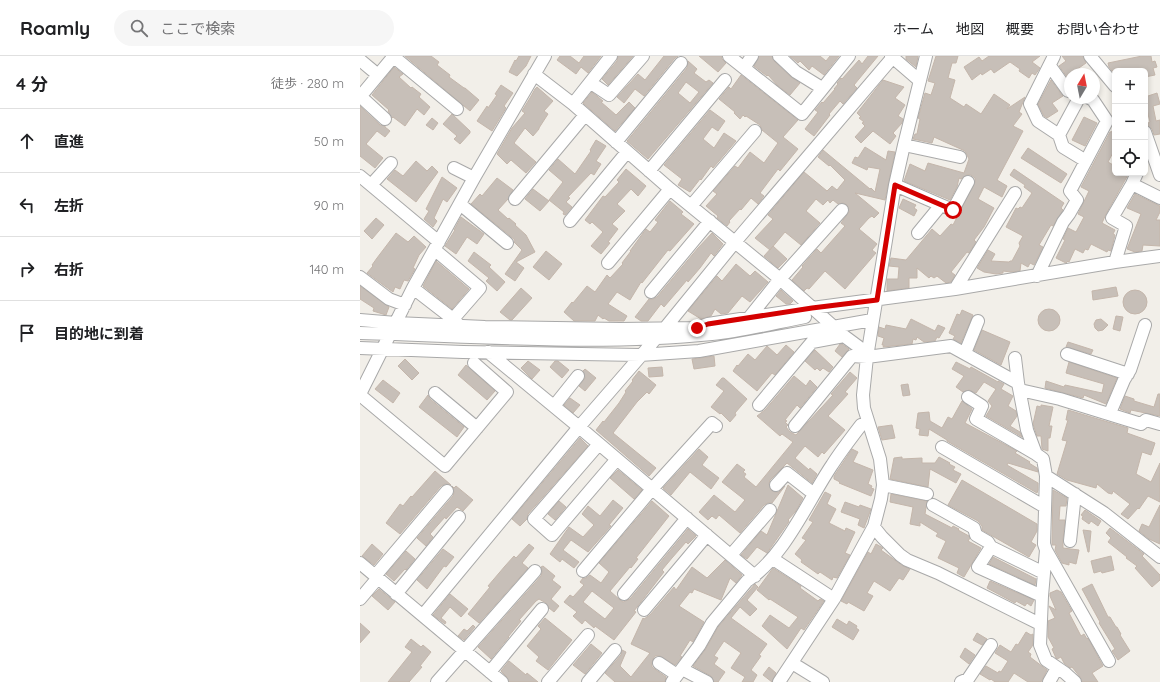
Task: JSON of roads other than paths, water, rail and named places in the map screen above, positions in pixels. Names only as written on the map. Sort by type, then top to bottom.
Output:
[{"type":"street","points":[[385,119],[360,96],[394,56],[458,109]]},
{"type":"street","points":[[474,363],[507,392],[445,466],[361,389],[406,305],[413,288],[474,178],[545,56]]},
{"type":"street","points":[[573,104],[611,56]]},
{"type":"street","points":[[591,83],[609,96],[643,56]]},
{"type":"street","points":[[729,56],[802,114],[842,58]]},
{"type":"street","points":[[744,68],[752,56]]},
{"type":"street","points":[[779,56],[796,72],[822,88]]},
{"type":"street","points":[[779,682],[834,598],[874,527],[881,499],[882,485],[880,459],[867,423],[864,408],[863,395],[867,355],[895,185],[926,56]]},
{"type":"street","points":[[1090,56],[1095,68]]},
{"type":"street","points":[[423,615],[579,427],[665,328],[735,242],[892,57],[920,81]]},
{"type":"street","points":[[360,60],[378,75]]},
{"type":"street","points":[[1052,61],[1064,84]]},
{"type":"street","points":[[1052,61],[1030,104],[1038,121],[1059,135],[1063,147],[1086,161]]},
{"type":"street","points":[[616,142],[681,64]]},
{"type":"street","points":[[534,74],[573,104],[670,189],[780,279],[867,355]]},
{"type":"street","points":[[1100,76],[1112,84]]},
{"type":"street","points":[[649,171],[725,80]]},
{"type":"street","points":[[1059,135],[1076,104]]},
{"type":"street","points":[[1037,276],[1063,222],[1077,200],[1070,191],[1107,121],[1096,104]]},
{"type":"street","points":[[515,199],[585,115]]},
{"type":"street","points":[[691,206],[755,131]]},
{"type":"street","points":[[904,145],[960,157]]},
{"type":"street","points":[[570,221],[627,152]]},
{"type":"street","points":[[1148,152],[1160,175]]},
{"type":"street","points":[[371,185],[391,163]]},
{"type":"street","points":[[454,168],[474,178]]},
{"type":"street","points":[[360,176],[437,246],[480,288],[456,322]]},
{"type":"street","points":[[1115,262],[1126,226],[1112,218],[1135,178],[1160,198]]},
{"type":"street","points":[[895,185],[953,210],[968,182]]},
{"type":"street","points":[[608,263],[670,189]]},
{"type":"street","points":[[955,289],[1015,193]]},
{"type":"street","points":[[460,204],[507,243]]},
{"type":"street","points":[[918,233],[941,205]]},
{"type":"street","points":[[748,319],[780,279],[842,210]]},
{"type":"street","points":[[651,292],[710,221]]},
{"type":"street","points":[[360,333],[393,328],[456,322],[485,327],[614,329],[697,328],[708,324],[876,302],[1115,262],[1160,256]]},
{"type":"street","points":[[360,277],[389,299],[406,305]]},
{"type":"street","points":[[413,288],[456,322],[488,353],[554,406],[755,576]]},
{"type":"street","points":[[360,320],[393,328],[471,337],[593,340],[714,334],[816,311]]},
{"type":"street","points":[[360,348],[488,353],[640,355],[699,351],[872,320]]},
{"type":"street","points":[[965,353],[978,321]]},
{"type":"street","points":[[1110,413],[1128,374],[1145,325]]},
{"type":"street","points":[[759,405],[812,342],[844,336]]},
{"type":"street","points":[[795,426],[852,356],[951,346],[965,353],[1019,387],[1110,413],[1141,424],[1146,420],[1160,424]]},
{"type":"street","points":[[1067,354],[1128,374]]},
{"type":"street","points":[[1015,358],[1027,430],[1036,454]]},
{"type":"street","points":[[554,406],[578,376]]},
{"type":"street","points":[[435,393],[477,428]]},
{"type":"street","points":[[968,397],[982,406],[976,419],[1043,459],[1046,476],[1044,544],[1109,661]]},
{"type":"street","points":[[583,572],[652,489],[712,423],[716,426]]},
{"type":"street","points":[[677,675],[699,646],[712,623],[747,581],[755,576],[773,559],[832,464],[861,425],[867,423]]},
{"type":"street","points":[[599,444],[534,519],[552,535],[617,459]]},
{"type":"street","points":[[942,447],[1045,507]]},
{"type":"street","points":[[776,485],[787,473],[814,494]]},
{"type":"street","points":[[1046,476],[1104,513],[1160,557]]},
{"type":"street","points":[[882,485],[927,494]]},
{"type":"street","points":[[360,599],[376,577],[447,491]]},
{"type":"street","points":[[1070,540],[1075,494]]},
{"type":"street","points":[[933,505],[974,528],[976,535],[988,542],[990,547],[1044,573]]},
{"type":"street","points":[[731,555],[770,510]]},
{"type":"street","points":[[396,594],[459,518]]},
{"type":"street","points":[[624,594],[687,518]]},
{"type":"street","points":[[874,527],[882,537],[907,560],[938,573],[1040,624]]},
{"type":"street","points":[[644,610],[708,535]]},
{"type":"street","points":[[990,547],[978,567],[1042,596]]},
{"type":"street","points":[[1046,550],[1040,624],[1040,645],[1046,660],[1075,682]]},
{"type":"street","points":[[773,559],[834,598]]},
{"type":"street","points":[[360,563],[502,682]]},
{"type":"street","points":[[437,682],[535,571]]},
{"type":"street","points":[[490,672],[542,609]]},
{"type":"street","points":[[548,682],[588,635]]},
{"type":"street","points":[[961,682],[968,679],[991,644]]},
{"type":"street","points":[[588,682],[614,650]]},
{"type":"street","points":[[659,663],[677,675],[707,682]]},
{"type":"street","points":[[792,663],[823,682]]},
{"type":"street","points":[[1049,682],[1057,668]]}]
